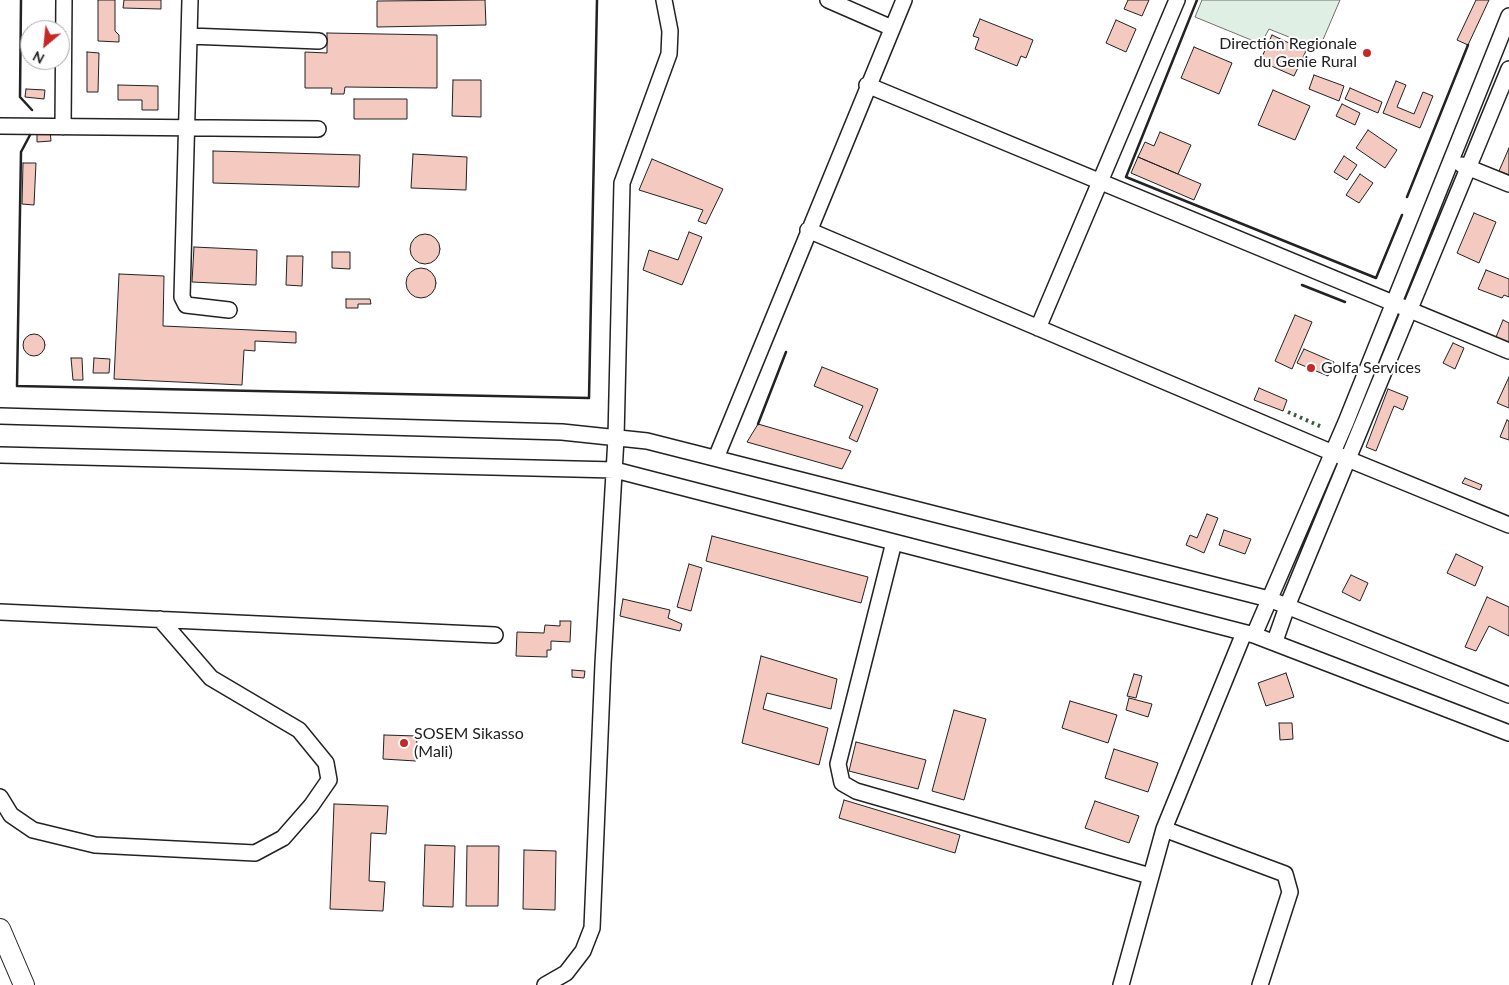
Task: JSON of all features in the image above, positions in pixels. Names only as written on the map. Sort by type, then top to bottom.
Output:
[{"type":"main road","points":[[0,928],[24,985]]},
{"type":"street","points":[[63,126],[64,0]]},
{"type":"street","points":[[190,0],[182,297],[186,306],[229,310]]},
{"type":"street","points":[[545,985],[566,972],[583,951],[592,928],[603,664],[615,470],[622,183],[668,54],[670,31],[664,0]]},
{"type":"street","points":[[828,0],[892,28]]},
{"type":"street","points":[[716,458],[867,85],[904,0]]},
{"type":"street","points":[[1038,328],[1177,0]]},
{"type":"street","points":[[1121,985],[1164,829],[1249,634],[1269,599],[1333,453],[1450,160],[1508,21]]},
{"type":"street","points":[[189,36],[319,41]]},
{"type":"street","points":[[1274,642],[1509,69]]},
{"type":"street","points":[[867,85],[1099,183],[1509,351]]},
{"type":"street","points":[[0,126],[318,129]]},
{"type":"street","points":[[1450,160],[1509,184]]},
{"type":"street","points":[[808,230],[1333,453],[1509,525]]},
{"type":"street","points":[[0,416],[552,431],[647,441],[1288,604],[1509,695]]},
{"type":"street","points":[[0,455],[615,470],[1249,634],[1509,733]]},
{"type":"street","points":[[894,542],[838,764],[842,783],[856,791],[1150,876]]},
{"type":"street","points":[[0,612],[495,636]]},
{"type":"street","points":[[0,797],[11,815],[33,830],[95,845],[255,852],[283,838],[311,806],[330,780],[326,763],[299,730],[211,678],[160,620]]},
{"type":"street","points":[[1164,829],[1285,874],[1290,892],[1260,985]]},
{"type":"green space","points":[[1202,0],[1340,0],[1319,49],[1269,29],[1261,44],[1195,17]]},
{"type":"building","points":[[98,0],[115,0],[115,31],[119,35],[119,42],[98,41]]},
{"type":"building","points":[[124,0],[161,0],[161,9],[123,8]]},
{"type":"building","points":[[485,0],[486,25],[377,27],[377,1]]},
{"type":"building","points":[[1128,0],[1149,0],[1142,16],[1124,9]]},
{"type":"building","points":[[1476,0],[1489,0],[1468,45],[1457,40]]},
{"type":"building","points":[[980,19],[1033,40],[1026,58],[1021,56],[1017,66],[975,49],[979,38],[973,36]]},
{"type":"building","points":[[1116,20],[1136,29],[1126,52],[1106,43]]},
{"type":"building","points":[[327,33],[437,35],[437,88],[345,87],[344,94],[331,94],[332,88],[305,88],[305,52],[327,53]]},
{"type":"building","points":[[1272,35],[1306,51],[1294,76],[1260,61]]},
{"type":"building","points":[[1194,47],[1232,63],[1219,94],[1181,78]]},
{"type":"building","points":[[87,52],[99,53],[98,92],[87,92]]},
{"type":"building","points":[[1314,75],[1344,86],[1339,101],[1309,89]]},
{"type":"building","points":[[453,80],[481,80],[481,117],[452,116]]},
{"type":"building","points":[[1396,81],[1406,85],[1397,107],[1414,114],[1423,92],[1433,96],[1420,128],[1383,113]]},
{"type":"building","points":[[118,85],[158,86],[158,110],[142,110],[142,100],[118,100]]},
{"type":"building","points":[[1350,88],[1382,102],[1378,113],[1345,99]]},
{"type":"building","points":[[26,89],[45,90],[44,99],[25,97]]},
{"type":"building","points":[[1273,90],[1310,106],[1295,140],[1258,125]]},
{"type":"building","points":[[354,99],[407,99],[407,119],[354,119]]},
{"type":"building","points":[[1342,104],[1360,113],[1355,125],[1336,116]]},
{"type":"building","points":[[50,130],[51,141],[37,142],[37,131]]},
{"type":"building","points":[[1368,130],[1397,150],[1385,168],[1356,148]]},
{"type":"building","points":[[1160,132],[1191,145],[1178,174],[1138,157],[1145,142],[1154,146]]},
{"type":"building","points":[[1509,148],[1509,175],[1499,171]]},
{"type":"building","points":[[213,151],[360,155],[359,187],[213,183]]},
{"type":"building","points":[[413,154],[467,157],[466,190],[411,188]]},
{"type":"building","points":[[1344,156],[1357,165],[1347,180],[1334,172]]},
{"type":"building","points":[[1138,157],[1201,184],[1194,200],[1131,173]]},
{"type":"building","points":[[652,159],[723,189],[706,224],[698,221],[703,210],[639,190]]},
{"type":"building","points":[[23,163],[36,163],[34,205],[22,204]]},
{"type":"building","points":[[1360,174],[1373,183],[1359,203],[1346,195]]},
{"type":"building","points":[[1474,213],[1496,222],[1479,263],[1457,253]]},
{"type":"building","points":[[689,232],[702,237],[682,285],[643,270],[649,250],[678,260]]},
{"type":"building","points":[[425,234],[436,238],[440,249],[436,260],[425,264],[414,260],[410,249],[414,238]]},
{"type":"building","points":[[194,247],[257,250],[256,285],[192,282]]},
{"type":"building","points":[[332,252],[350,252],[350,269],[332,268]]},
{"type":"building","points":[[287,256],[303,256],[302,286],[286,285]]},
{"type":"building","points":[[421,268],[432,272],[436,283],[432,294],[421,298],[410,294],[406,283],[410,272]]},
{"type":"building","points":[[1486,270],[1509,279],[1509,297],[1504,295],[1502,298],[1478,289]]},
{"type":"building","points":[[119,274],[164,276],[163,326],[296,332],[296,343],[255,341],[255,351],[244,350],[242,385],[114,379]]},
{"type":"building","points":[[346,299],[370,299],[371,304],[358,304],[358,308],[346,308]]},
{"type":"building","points":[[1295,315],[1312,322],[1292,369],[1275,361]]},
{"type":"building","points":[[1503,320],[1509,323],[1509,343],[1496,337]]},
{"type":"building","points":[[34,334],[42,337],[45,345],[42,353],[34,356],[26,353],[23,345],[26,337]]},
{"type":"building","points":[[1453,343],[1464,348],[1455,369],[1443,363]]},
{"type":"building","points":[[1304,349],[1334,362],[1328,376],[1297,363]]},
{"type":"building","points":[[71,358],[82,358],[83,380],[73,380]]},
{"type":"building","points":[[94,358],[110,359],[109,373],[93,373]]},
{"type":"building","points":[[822,367],[878,389],[857,442],[849,438],[863,406],[814,386]]},
{"type":"building","points":[[1509,377],[1509,408],[1497,403]]},
{"type":"building","points":[[1259,388],[1287,400],[1283,411],[1254,400]]},
{"type":"building","points":[[1388,389],[1408,397],[1403,410],[1394,406],[1376,451],[1366,447]]},
{"type":"building","points":[[1507,420],[1509,421],[1509,440],[1500,437]]},
{"type":"building","points":[[758,424],[851,451],[842,469],[747,442]]},
{"type":"building","points":[[1465,478],[1482,485],[1480,490],[1462,483]]},
{"type":"building","points":[[1207,514],[1218,518],[1204,553],[1186,545],[1190,535],[1197,538]]},
{"type":"building","points":[[1224,530],[1251,539],[1245,554],[1219,545]]},
{"type":"building","points":[[712,536],[868,577],[861,603],[706,561]]},
{"type":"building","points":[[1456,554],[1483,567],[1475,586],[1447,573]]},
{"type":"building","points":[[689,564],[702,568],[691,611],[677,607]]},
{"type":"building","points":[[1351,575],[1368,583],[1360,601],[1342,592]]},
{"type":"building","points":[[1487,597],[1509,607],[1509,636],[1489,626],[1476,651],[1465,647]]},
{"type":"building","points":[[623,599],[670,610],[668,618],[682,624],[680,631],[620,616]]},
{"type":"building","points":[[560,621],[571,621],[570,642],[551,641],[551,650],[547,650],[547,657],[516,656],[517,632],[544,633],[545,625],[560,626]]},
{"type":"building","points":[[761,656],[837,679],[831,709],[767,693],[763,709],[828,728],[819,765],[742,743]]},
{"type":"building","points":[[572,670],[585,671],[584,678],[572,677]]},
{"type":"building","points":[[1286,673],[1294,697],[1266,706],[1258,683]]},
{"type":"building","points":[[1134,674],[1142,676],[1136,698],[1127,696]]},
{"type":"building","points":[[1129,698],[1152,704],[1148,717],[1126,710]]},
{"type":"building","points":[[1070,701],[1117,715],[1108,743],[1062,728]]},
{"type":"building","points":[[954,710],[986,719],[964,800],[932,791]]},
{"type":"building","points":[[1279,723],[1292,723],[1293,739],[1280,740]]},
{"type":"building","points":[[384,735],[417,736],[416,761],[383,759]]},
{"type":"building","points":[[856,742],[926,760],[918,789],[849,771]]},
{"type":"building","points":[[1114,749],[1158,763],[1148,792],[1105,778]]},
{"type":"building","points":[[844,800],[960,835],[955,853],[839,818]]},
{"type":"building","points":[[1095,801],[1139,816],[1129,843],[1085,828]]},
{"type":"building","points":[[334,804],[388,806],[386,834],[371,833],[369,881],[385,882],[383,911],[330,909]]},
{"type":"building","points":[[425,845],[455,846],[453,907],[423,906]]},
{"type":"building","points":[[467,846],[499,846],[498,906],[466,906]]},
{"type":"building","points":[[524,850],[556,851],[555,910],[523,909]]},
{"type":"hedge","points":[[1288,412],[1322,427]]},
{"type":"wall","points":[[21,0],[20,97],[32,110]]},
{"type":"wall","points":[[30,135],[21,152],[17,386],[589,398],[597,0]]},
{"type":"wall","points":[[1197,0],[1126,177],[1376,278],[1402,215]]},
{"type":"wall","points":[[1407,197],[1468,45]]},
{"type":"wall","points":[[1302,285],[1345,302]]},
{"type":"wall","points":[[758,424],[786,352]]},
{"type":"place","name":"Direction Regionale du Genie Rural","points":[[1367,53]]},
{"type":"place","name":"Golfa Services","points":[[1311,368]]},
{"type":"place","name":"SOSEM Sikasso (Mali)","points":[[404,743]]}]
